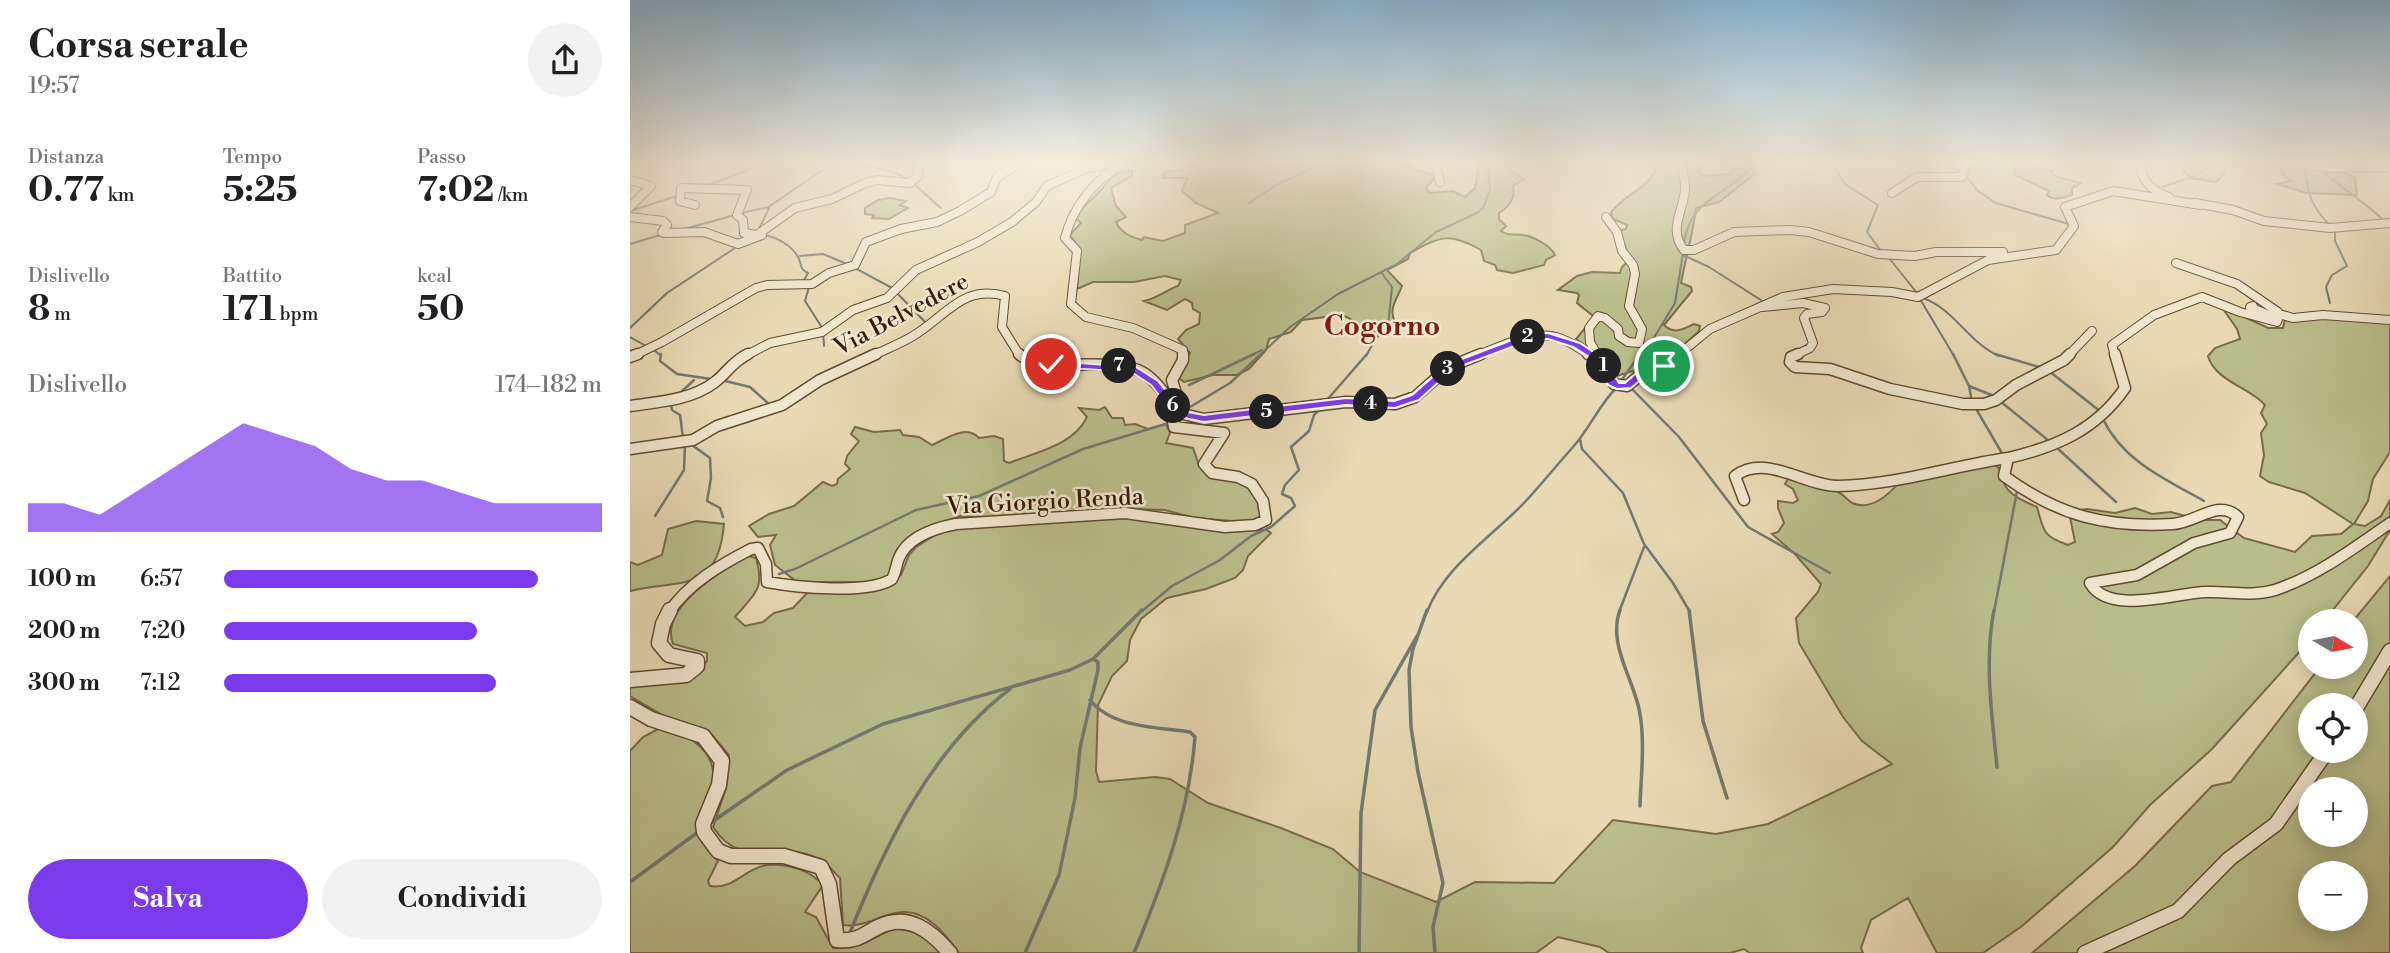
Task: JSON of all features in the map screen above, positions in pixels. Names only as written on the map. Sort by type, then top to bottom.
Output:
[{"type":"street","points":[[741,206],[737,215],[743,220],[744,233],[755,235],[769,229]]},
{"type":"street","points":[[630,217],[663,221],[667,225],[662,232],[664,233],[708,232],[733,244],[751,243],[784,214],[798,206]]},
{"type":"street","points":[[630,357],[655,348],[690,324],[756,288],[767,285],[812,284],[829,273],[857,263],[859,253],[866,242],[887,233],[946,218],[966,206]]},
{"type":"street","points":[[630,405],[678,399],[714,383],[734,361],[770,343],[822,332],[853,310],[887,298],[916,270],[978,243],[1012,222],[1031,206]]},
{"type":"street","points":[[1081,206],[1065,238],[1077,251],[1074,290],[1070,299],[1072,304],[1086,317],[1139,331],[1183,350],[1183,359],[1172,380],[1180,407],[1179,414],[1204,419],[1346,402],[1395,404],[1415,397],[1449,367],[1529,337],[1560,338],[1601,361]]},
{"type":"street","points":[[1682,206],[1676,228],[1677,242],[1687,251],[1734,232],[1790,230],[1809,232],[1878,254],[1915,256],[1936,252],[1972,254],[1997,251],[2015,256]]},
{"type":"street","points":[[1606,217],[1617,232],[1622,251],[1633,265],[1635,274],[1629,306],[1642,329],[1639,343],[1635,344],[1619,336],[1618,329],[1605,318],[1598,316],[1589,328],[1590,342],[1612,382],[1628,386],[1646,370],[1664,366],[1710,329],[1732,322],[1783,297],[1823,289],[1874,291],[1918,298],[1928,289],[1988,260],[2056,250],[2062,245],[2066,232],[2074,226],[2066,206]]},
{"type":"street","points":[[2210,206],[2233,210],[2264,221],[2330,228],[2390,223]]},
{"type":"street","points":[[2176,263],[2237,284],[2280,314]]},
{"type":"street","name":"Via Belvedere","points":[[630,449],[693,440],[726,422],[782,405],[820,380],[912,337],[963,299],[987,291],[1005,296],[1002,327],[1021,357],[1051,364],[1133,369],[1155,383],[1179,414]]},
{"type":"street","points":[[1744,500],[1735,476],[1744,469],[1766,468],[1824,485],[1837,486],[1935,474],[1972,463],[2041,451],[2077,435],[2109,412],[2124,388],[2112,345],[2154,316],[2202,297],[2277,322],[2278,319],[2250,307],[2293,318],[2323,315],[2390,320]]},
{"type":"street","points":[[1760,307],[1784,308],[1798,303],[1825,308],[1822,312],[1807,314],[1804,318],[1813,343],[1810,348],[1791,357],[1790,362],[1795,367],[1830,369],[1890,389],[1974,405],[1996,401],[2015,386],[2064,359],[2092,331]]},
{"type":"street","name":"Via Giorgio Renda","points":[[630,680],[686,675],[697,666],[697,661],[669,655],[659,643],[663,622],[677,602],[698,583],[751,549],[758,548],[762,553],[767,566],[767,582],[821,587],[886,583],[895,576],[899,555],[911,544],[939,526],[962,522],[1021,522],[1134,512],[1227,527],[1258,526],[1266,520],[1264,505],[1255,487],[1240,477],[1212,473],[1204,464],[1223,439],[1224,433],[1174,427],[1172,424],[1179,414]]},
{"type":"street","points":[[2008,458],[2004,476],[2022,491],[2071,514],[2113,526],[2141,527],[2190,522],[2219,508],[2238,517],[2230,533],[2194,543],[2137,575],[2090,583],[2093,590],[2099,594],[2129,600],[2160,600],[2202,592],[2271,591],[2317,573],[2390,523]]},
{"type":"street","points":[[2365,693],[2390,652]]},
{"type":"street","points":[[630,707],[651,719],[703,736],[722,761],[719,785],[703,824],[704,832],[718,851],[731,856],[785,856],[821,867],[830,880],[831,925],[836,940],[856,942],[886,924],[903,921],[930,929],[950,953]]},
{"type":"street","points":[[2085,953],[2178,911],[2229,859],[2276,824],[2319,763]]},
{"type":"green space","points":[[1085,206],[1116,206],[1126,217],[1116,222],[1121,229],[1142,240],[1144,237],[1163,241],[1185,233],[1185,225],[1218,213],[1204,206],[1507,206],[1499,213],[1499,219],[1506,226],[1501,231],[1536,239],[1550,248],[1555,255],[1546,260],[1544,265],[1513,273],[1497,270],[1495,265],[1484,261],[1481,250],[1461,240],[1438,240],[1410,253],[1408,259],[1387,270],[1402,286],[1393,308],[1395,322],[1385,331],[1369,333],[1342,315],[1302,320],[1291,332],[1269,339],[1266,350],[1249,369],[1237,375],[1213,375],[1184,382],[1177,377],[1190,353],[1178,339],[1186,330],[1199,324],[1200,313],[1185,299],[1167,310],[1144,301],[1178,286],[1181,280],[1165,276],[1134,282],[1093,282],[1077,289],[1080,249],[1070,235],[1081,223],[1076,218]]},
{"type":"green space","points":[[1617,206],[1702,206],[1696,208],[1681,283],[1691,287],[1692,291],[1664,325],[1675,330],[1694,324],[1700,326],[1699,331],[1666,361],[1616,376],[1596,353],[1576,339],[1594,317],[1577,303],[1577,293],[1558,290],[1577,276],[1592,272],[1620,273],[1630,259],[1619,231],[1626,229],[1627,225],[1613,219],[1611,212]]},
{"type":"green space","points":[[865,208],[908,208],[889,219],[872,218],[874,215],[865,214]]},
{"type":"green space","points":[[2221,306],[2268,328],[2283,328],[2285,319],[2299,321],[2310,317],[2390,322],[2390,452],[2373,479],[2368,501],[2354,524],[2365,526],[2381,516],[2390,500],[2390,530],[2368,566],[2334,609],[2298,609],[2298,654],[2212,749],[2150,805],[2113,847],[2022,926],[1983,953],[1937,953],[1908,898],[1871,920],[1861,948],[1863,953],[1750,953],[1744,949],[1730,953],[1609,953],[1600,947],[1558,937],[1536,953],[959,953],[928,919],[911,912],[894,913],[859,925],[843,925],[840,878],[822,861],[804,853],[748,851],[736,848],[724,840],[713,827],[726,788],[729,755],[708,730],[664,716],[630,696],[630,685],[697,671],[707,661],[707,653],[673,644],[671,630],[675,617],[695,592],[748,556],[756,558],[759,584],[753,596],[735,617],[745,626],[763,622],[774,613],[793,608],[808,592],[882,588],[901,575],[909,555],[916,547],[945,529],[1132,514],[1231,530],[1267,530],[1271,533],[1248,556],[1243,570],[1235,578],[1206,589],[1167,598],[1141,619],[1130,640],[1127,661],[1112,676],[1098,705],[1096,771],[1099,782],[1155,777],[1170,779],[1208,803],[1333,849],[1360,872],[1436,902],[1475,882],[1554,883],[1613,820],[1716,834],[1768,824],[1892,764],[1862,741],[1843,717],[1799,643],[1796,618],[1818,592],[1821,584],[1795,554],[1772,534],[1778,532],[1784,523],[1778,501],[1793,503],[1798,500],[1793,489],[1785,484],[1789,477],[1827,487],[1852,503],[1866,505],[1885,496],[1900,481],[1974,466],[1997,466],[2009,491],[2037,507],[2049,536],[2068,545],[2075,542],[2070,517],[2073,511],[2087,509],[2115,513],[2135,508],[2152,514],[2171,512],[2200,520],[2220,520],[2244,538],[2295,552],[2312,536],[2341,534],[2353,524],[2305,493],[2269,482],[2260,476],[2264,455],[2261,433],[2267,424],[2261,413],[2265,405],[2218,372],[2208,356],[2215,348],[2240,339],[2237,329]]},
{"type":"green space","points":[[1105,407],[1112,418],[1123,418],[1125,425],[1135,424],[1148,429],[1166,424],[1170,433],[1166,443],[1193,448],[1199,465],[1239,480],[1255,490],[1261,516],[1256,523],[1195,518],[1165,510],[1131,509],[1013,518],[960,516],[926,529],[889,576],[876,582],[797,582],[775,565],[770,545],[776,535],[758,537],[749,526],[769,514],[794,506],[823,482],[832,486],[837,484],[838,479],[850,469],[845,464],[847,456],[859,441],[851,434],[855,427],[874,432],[900,430],[903,435],[919,437],[932,445],[963,432],[979,438],[994,436],[1003,439],[1004,461],[1009,463],[1053,447],[1073,435],[1087,417],[1079,408],[1099,410]]},
{"type":"green space","points":[[696,521],[724,524],[714,562],[705,573],[681,583],[630,591],[630,562],[638,565],[662,555],[668,529]]},
{"type":"green space","points":[[2390,576],[2390,953],[2032,953],[2135,866],[2212,786],[2231,782],[2298,695],[2298,763],[2368,763],[2368,693],[2300,693],[2311,679],[2368,679],[2368,609],[2363,609]]},
{"type":"green space","points":[[658,729],[678,733],[690,739],[701,747],[712,764],[712,785],[700,817],[699,828],[702,843],[718,861],[708,881],[710,886],[726,885],[767,865],[798,869],[812,875],[823,885],[805,912],[816,917],[833,948],[864,943],[899,928],[911,929],[925,937],[940,953],[630,953],[630,751],[643,737]]},
{"type":"waterway","points":[[630,211],[644,206]]},
{"type":"waterway","points":[[759,229],[770,206]]},
{"type":"waterway","points":[[1381,272],[1397,264],[1436,232],[1477,213],[1484,206]]},
{"type":"waterway","points":[[1684,243],[1687,228],[1702,206]]},
{"type":"waterway","points":[[1877,206],[1867,232],[1881,251]]},
{"type":"waterway","points":[[2008,206],[2069,224]]},
{"type":"waterway","points":[[2316,206],[2331,226]]},
{"type":"waterway","points":[[2368,206],[2384,221]]},
{"type":"waterway","points":[[741,213],[769,207]]},
{"type":"waterway","points":[[684,229],[735,215]]},
{"type":"waterway","points":[[2330,303],[2326,287],[2332,275],[2347,266],[2335,241],[2335,231]]},
{"type":"waterway","points":[[630,244],[660,235]]},
{"type":"waterway","points":[[765,235],[780,240],[793,250],[802,269],[808,273],[804,280],[806,281]]},
{"type":"waterway","points":[[630,328],[667,293],[738,246]]},
{"type":"waterway","points":[[1638,356],[1652,341],[1675,303],[1683,253]]},
{"type":"waterway","points":[[800,256],[823,254],[847,264]]},
{"type":"waterway","points":[[1683,255],[1709,267],[1764,302]]},
{"type":"waterway","points":[[1889,258],[1917,293]]},
{"type":"waterway","points":[[853,267],[892,288],[927,324]]},
{"type":"waterway","points":[[1259,356],[1290,327],[1338,294],[1381,272]]},
{"type":"waterway","points":[[1366,356],[1376,338],[1388,326],[1392,287],[1381,272]]},
{"type":"waterway","points":[[809,287],[805,301],[823,329],[824,346]]},
{"type":"waterway","points":[[1923,298],[1944,310],[1978,343],[1996,354]]},
{"type":"waterway","points":[[1920,299],[1954,356]]},
{"type":"waterway","points":[[630,337],[648,347]]},
{"type":"waterway","points":[[654,350],[661,356]]},
{"type":"waterway","points":[[1254,354],[1262,350]]},
{"type":"waterway","points":[[1189,385],[1254,354]]},
{"type":"waterway","points":[[1250,356],[1254,354]]},
{"type":"waterway","points":[[1185,410],[1230,383],[1261,354]]},
{"type":"waterway","points":[[1327,400],[1367,354]]},
{"type":"waterway","points":[[1621,381],[1640,354]]},
{"type":"waterway","points":[[1996,354],[2039,367]]},
{"type":"waterway","points":[[661,356],[660,361],[677,374],[711,379]]},
{"type":"waterway","points":[[1954,356],[1969,386]]},
{"type":"waterway","points":[[2049,371],[2101,412]]},
{"type":"waterway","points":[[678,395],[694,380]]},
{"type":"waterway","points":[[721,380],[750,387],[770,405]]},
{"type":"waterway","points":[[1969,386],[1994,396]]},
{"type":"waterway","points":[[1969,386],[1972,402]]},
{"type":"waterway","points":[[1427,612],[1456,567],[1536,490],[1579,440],[1617,387]]},
{"type":"waterway","points":[[1631,388],[1679,437],[1748,527],[1830,573]]},
{"type":"waterway","points":[[2000,401],[2049,441]]},
{"type":"waterway","points":[[671,405],[672,410],[680,415],[683,438]]},
{"type":"waterway","points":[[1975,407],[2003,455]]},
{"type":"waterway","points":[[1141,612],[1172,586],[1220,560],[1251,536],[1271,527],[1295,506],[1291,498],[1282,494],[1285,485],[1299,470],[1291,447],[1309,431],[1314,415],[1319,410]]},
{"type":"waterway","points":[[2103,419],[2111,434],[2133,458],[2204,501]]},
{"type":"waterway","points":[[779,574],[795,569],[916,510],[979,496],[1083,449],[1169,423]]},
{"type":"waterway","points":[[1580,439],[1582,449],[1623,493],[1644,544],[1689,610]]},
{"type":"waterway","points":[[655,516],[684,470],[685,444]]},
{"type":"waterway","points":[[692,445],[710,458],[711,478],[707,501],[720,508],[723,517]]},
{"type":"waterway","points":[[2056,447],[2116,502]]},
{"type":"waterway","points":[[1994,612],[2017,491]]},
{"type":"waterway","points":[[1619,612],[1644,547]]},
{"type":"waterway","points":[[1093,659],[1142,610]]},
{"type":"waterway","points":[[1427,610],[1413,649],[1409,670],[1411,727],[1418,772],[1443,883],[1433,927],[1435,953]]},
{"type":"waterway","points":[[1620,610],[1617,623],[1619,650],[1640,714],[1640,806]]},
{"type":"waterway","points":[[1689,610],[1703,721],[1727,798]]},
{"type":"waterway","points":[[1994,610],[1989,669],[1997,767]]},
{"type":"waterway","points":[[1359,953],[1361,813],[1375,710],[1417,636]]},
{"type":"waterway","points":[[709,824],[787,770],[883,724],[1070,670],[1093,659]]},
{"type":"waterway","points":[[1091,701],[1098,670],[1098,662],[1093,659]]},
{"type":"waterway","points":[[849,935],[878,867],[913,801],[957,740],[982,713],[1010,689]]},
{"type":"waterway","points":[[1025,953],[1059,875],[1075,798],[1080,748],[1091,701]]},
{"type":"waterway","points":[[1091,701],[1110,716],[1123,721],[1190,732],[1195,737],[1181,820],[1155,900],[1134,953]]},
{"type":"waterway","points":[[630,882],[698,832]]},
{"type":"district","name":"Cogorno","points":[[1382,325]]},
{"type":"route","points":[[1051,364],[1120,366],[1133,369],[1155,383],[1179,414],[1204,419],[1346,402],[1395,404],[1415,397],[1449,367],[1529,337],[1560,338],[1576,345],[1601,361],[1617,386],[1628,386],[1646,370],[1664,366]]}]
